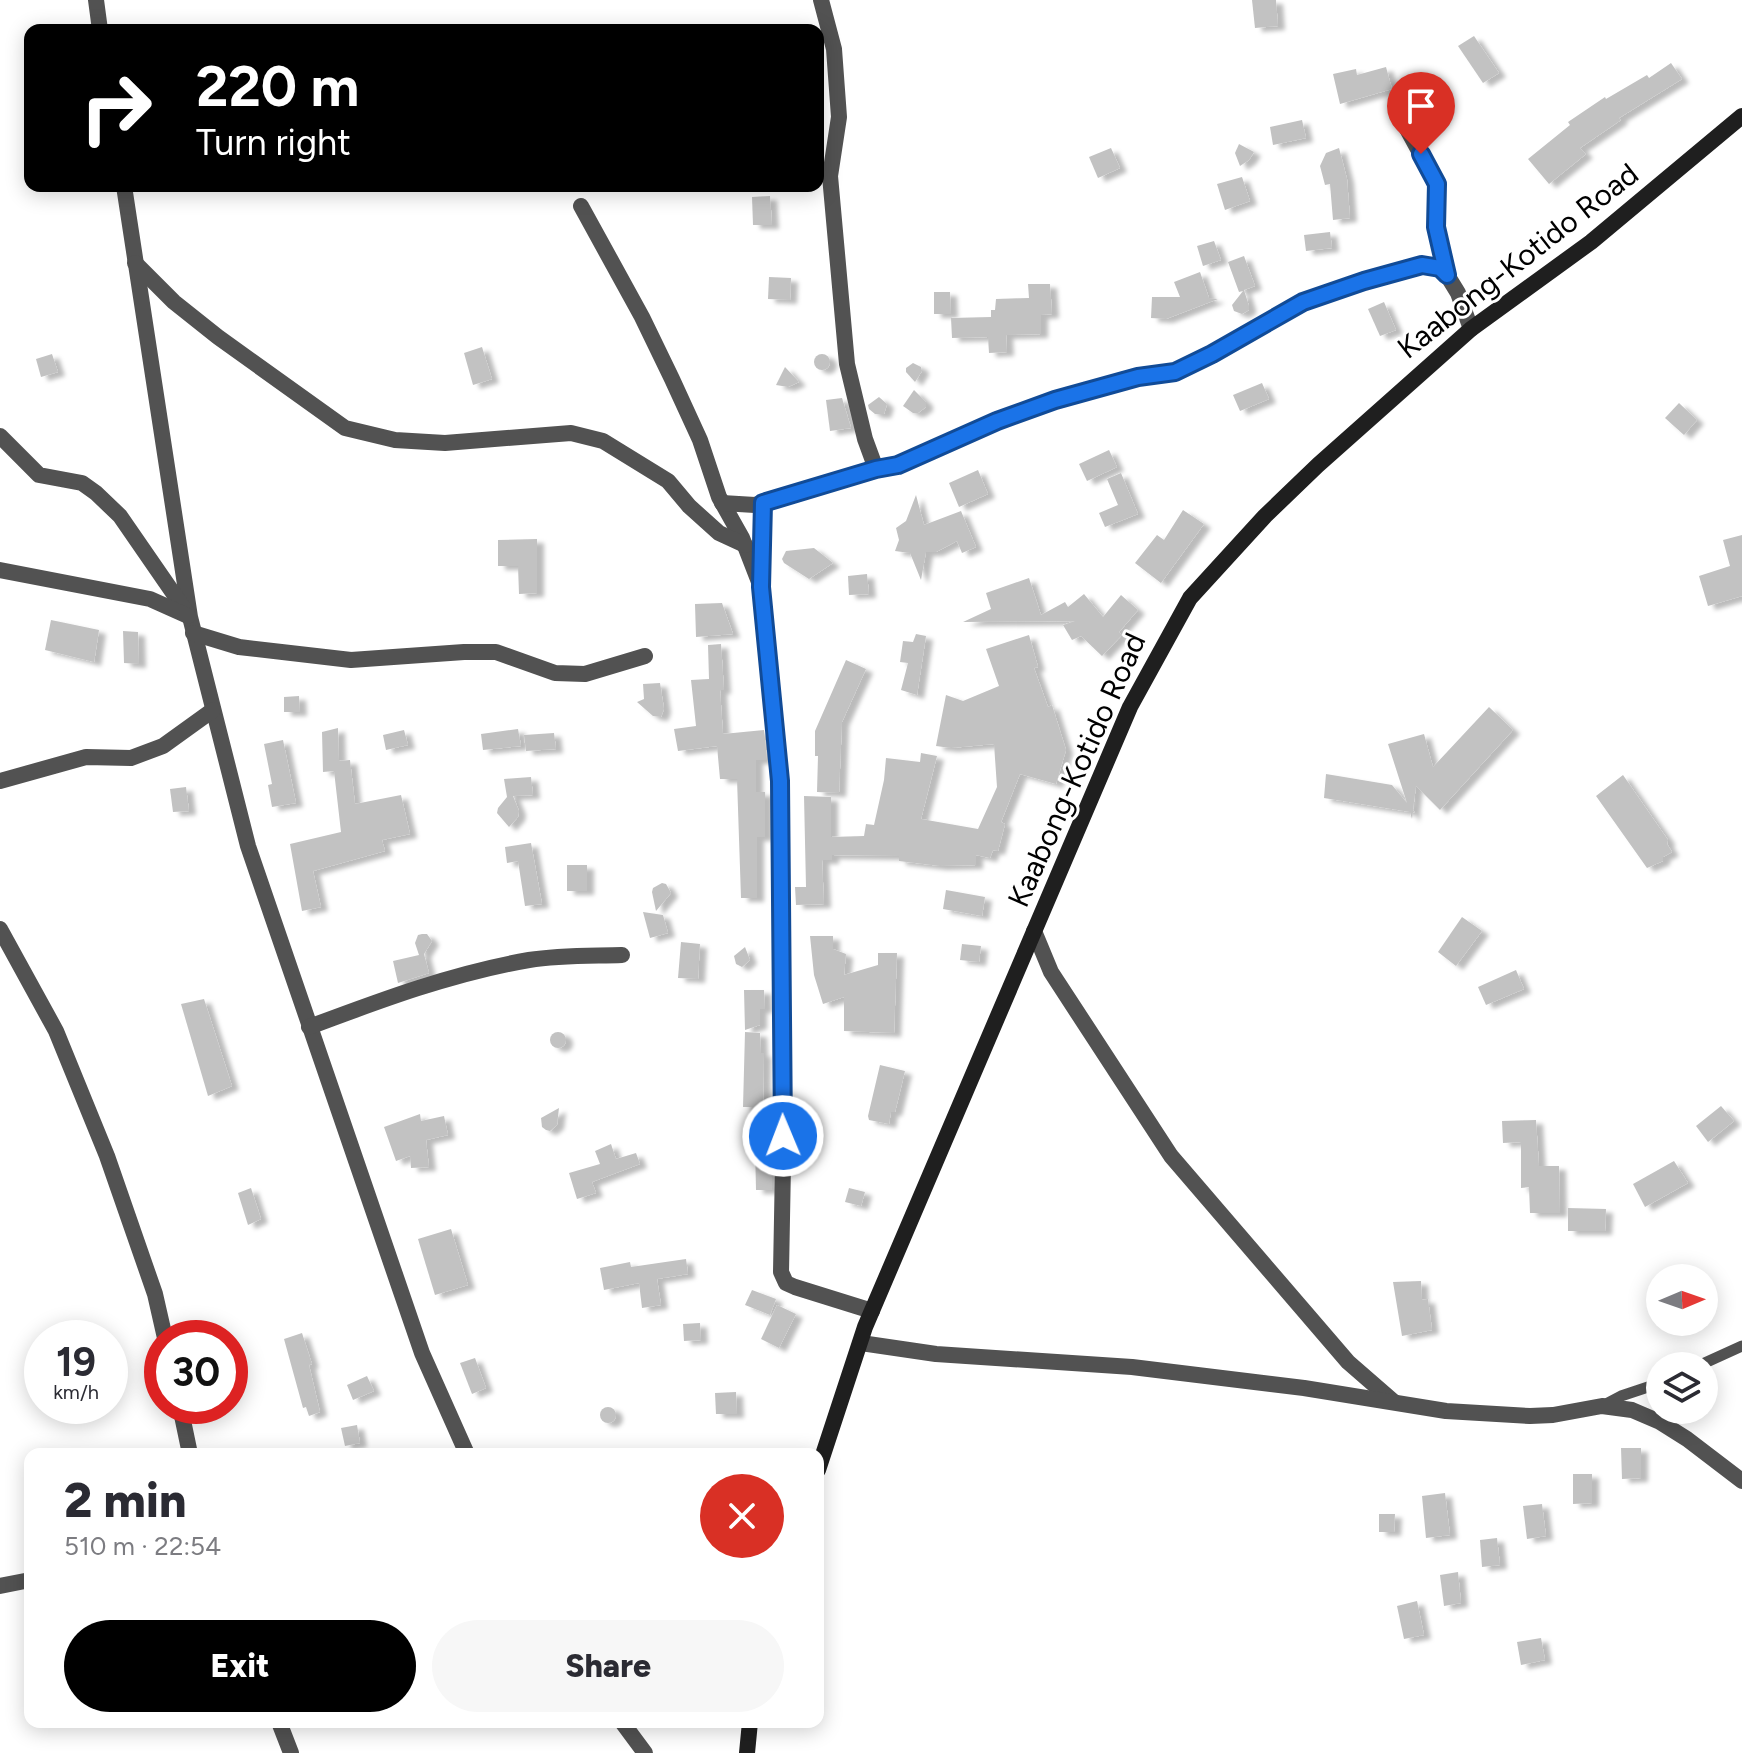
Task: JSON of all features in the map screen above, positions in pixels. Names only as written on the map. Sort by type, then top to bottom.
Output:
[{"type":"main road","name":"Kaabong-Kotido Road","points":[[824,1452],[872,1311],[1034,931],[1130,707],[1190,598],[1265,516],[1318,465],[1471,329],[1591,242],[1742,116]]},
{"type":"main road","points":[[747,1753],[749,1728]]},
{"type":"street","points":[[96,0],[99,24]]},
{"type":"street","points":[[821,0],[834,49],[838,103],[839,117],[830,176],[847,364],[857,412],[876,469]]},
{"type":"street","points":[[1407,129],[1437,184],[1436,227],[1447,275]]},
{"type":"street","points":[[125,192],[192,625],[248,846],[422,1353],[464,1448]]},
{"type":"street","points":[[581,206],[672,379],[700,440],[722,503],[745,545],[761,587]]},
{"type":"street","points":[[135,263],[174,302],[218,337],[345,428],[395,440],[445,443],[571,433],[603,441],[668,481],[689,506],[719,533],[745,545]]},
{"type":"street","points":[[722,503],[763,503],[898,465],[997,421],[1055,400],[1138,377],[1175,372],[1303,302],[1422,265],[1440,268],[1447,275],[1458,293],[1471,329]]},
{"type":"street","points":[[0,436],[39,475],[82,483],[120,516],[192,625]]},
{"type":"street","points":[[763,503],[761,587],[780,781],[781,1272],[786,1283],[795,1287],[872,1311]]},
{"type":"street","points":[[0,570],[150,599],[192,625],[239,647],[351,660],[496,652],[555,673],[585,674],[645,656]]},
{"type":"street","points":[[0,781],[86,757],[131,758],[163,746],[213,710]]},
{"type":"street","points":[[0,929],[56,1031],[107,1156],[155,1294],[161,1320]]},
{"type":"street","points":[[1034,931],[1051,972],[1171,1156],[1348,1362],[1395,1403]]},
{"type":"street","points":[[309,1027],[396,994],[479,970],[532,960],[622,955]]},
{"type":"street","points":[[861,1343],[936,1354],[1132,1367],[1446,1411],[1516,1416],[1553,1415],[1602,1406],[1632,1410],[1660,1422],[1742,1481]]},
{"type":"street","points":[[184,1424],[189,1448]]},
{"type":"street","points":[[0,1586],[24,1581]]},
{"type":"street","points":[[281,1728],[291,1753]]},
{"type":"street","points":[[626,1728],[645,1753]]},
{"type":"lane","points":[[1718,1357],[1742,1346]]},
{"type":"lane","points":[[1602,1406],[1646,1388]]},
{"type":"building","points":[[1252,0],[1276,0],[1278,26],[1255,28]]},
{"type":"building","points":[[1474,36],[1499,73],[1483,83],[1458,46]]},
{"type":"building","points":[[1671,63],[1682,79],[1619,118],[1621,120],[1580,148],[1586,154],[1549,184],[1528,159],[1570,125],[1568,122],[1605,97],[1647,75],[1649,78]]},
{"type":"building","points":[[1386,67],[1392,89],[1340,104],[1333,74],[1356,69],[1357,75]]},
{"type":"building","points":[[1302,120],[1306,138],[1273,145],[1270,127]]},
{"type":"building","points":[[1239,144],[1254,152],[1240,166],[1235,153]]},
{"type":"building","points":[[1111,148],[1120,168],[1098,178],[1089,157]]},
{"type":"building","points":[[1339,148],[1347,179],[1350,218],[1333,220],[1330,184],[1325,185],[1320,166],[1326,153]]},
{"type":"building","points":[[1242,177],[1250,201],[1225,210],[1217,184]]},
{"type":"building","points":[[770,196],[772,225],[753,225],[752,197]]},
{"type":"building","points":[[1330,232],[1332,248],[1306,251],[1304,235]]},
{"type":"building","points":[[1214,241],[1221,260],[1203,266],[1197,246]]},
{"type":"building","points":[[1244,256],[1255,286],[1244,290],[1249,310],[1242,314],[1234,311],[1232,305],[1243,291],[1239,292],[1228,262]]},
{"type":"building","points":[[1200,272],[1209,298],[1218,299],[1166,319],[1151,318],[1152,297],[1180,297],[1174,282]]},
{"type":"building","points":[[769,277],[791,278],[790,300],[768,299]]},
{"type":"building","points":[[1028,284],[1050,284],[1052,314],[1041,315],[1041,334],[1006,335],[1007,352],[989,353],[988,337],[952,338],[951,318],[991,317],[996,299],[1029,298]]},
{"type":"building","points":[[934,292],[950,292],[951,314],[934,314]]},
{"type":"building","points":[[1384,302],[1396,330],[1380,336],[1368,309]]},
{"type":"building","points":[[482,347],[492,379],[473,385],[464,353]]},
{"type":"building","points":[[52,354],[58,372],[41,377],[36,359]]},
{"type":"building","points":[[819,354],[825,354],[830,362],[828,368],[819,370],[814,365],[814,359]]},
{"type":"building","points":[[913,363],[922,371],[915,382],[906,372],[906,368]]},
{"type":"building","points":[[785,367],[799,382],[788,387],[776,385]]},
{"type":"building","points":[[1262,383],[1269,399],[1240,411],[1233,395]]},
{"type":"building","points":[[914,390],[926,402],[926,407],[918,413],[903,406]]},
{"type":"building","points":[[879,397],[887,404],[884,414],[875,414],[869,409],[868,405]]},
{"type":"building","points":[[842,398],[851,428],[830,431],[826,400]]},
{"type":"building","points":[[1679,403],[1697,420],[1684,435],[1665,418]]},
{"type":"building","points":[[1109,450],[1117,467],[1087,481],[1079,464]]},
{"type":"building","points":[[978,470],[988,494],[959,507],[949,483]]},
{"type":"building","points":[[1121,473],[1138,514],[1105,527],[1099,513],[1118,505],[1107,479]]},
{"type":"building","points":[[916,495],[924,525],[961,511],[976,547],[962,553],[957,541],[936,552],[926,552],[921,580],[910,553],[895,551],[899,540],[896,528],[906,521]]},
{"type":"building","points":[[1183,510],[1204,524],[1161,583],[1135,563],[1157,535],[1164,540]]},
{"type":"building","points":[[1742,535],[1742,596],[1708,606],[1699,576],[1730,566],[1723,540]]},
{"type":"building","points":[[537,539],[537,593],[519,594],[518,566],[498,566],[498,540]]},
{"type":"building","points":[[814,548],[833,563],[809,579],[782,559],[786,551]]},
{"type":"building","points":[[867,574],[869,594],[849,595],[848,576]]},
{"type":"building","points":[[1029,578],[1041,615],[1065,602],[1068,607],[1084,594],[1103,617],[1121,595],[1138,610],[1119,632],[1122,635],[1102,656],[1081,636],[1072,640],[1063,625],[1075,621],[963,622],[991,609],[986,593]]},
{"type":"building","points":[[722,603],[733,634],[696,637],[695,604]]},
{"type":"building","points":[[51,620],[99,630],[94,662],[45,650]]},
{"type":"building","points":[[123,631],[138,632],[139,664],[124,663]]},
{"type":"building","points":[[916,634],[926,636],[917,695],[901,690],[908,663],[900,662],[903,641],[913,642]]},
{"type":"building","points":[[1029,635],[1038,667],[1034,668],[1048,707],[1052,705],[1066,750],[1056,784],[1020,774],[1001,822],[1005,824],[998,851],[993,850],[990,858],[976,855],[976,865],[940,866],[899,861],[899,856],[832,855],[832,860],[822,860],[824,904],[796,905],[795,887],[806,887],[804,796],[831,797],[831,837],[864,836],[866,824],[874,825],[886,758],[920,762],[921,753],[937,756],[921,819],[978,829],[997,787],[994,744],[951,748],[936,746],[946,695],[963,701],[999,686],[986,649]]},
{"type":"building","points":[[721,644],[723,734],[764,730],[767,760],[756,760],[756,792],[765,792],[765,837],[757,837],[757,898],[741,898],[737,779],[720,779],[717,746],[678,751],[674,729],[696,726],[691,680],[709,679],[708,645]]},
{"type":"building","points":[[846,660],[866,669],[842,722],[839,793],[817,792],[815,731]]},
{"type":"building","points":[[660,683],[664,709],[661,717],[653,716],[637,702],[644,699],[643,684]]},
{"type":"building","points":[[299,696],[300,712],[284,712],[284,697]]},
{"type":"building","points":[[1489,707],[1513,730],[1440,810],[1416,786],[1412,819],[1410,812],[1324,798],[1326,774],[1392,785],[1407,803],[1388,744],[1424,734],[1433,767]]},
{"type":"building","points":[[338,728],[339,761],[350,760],[355,804],[401,795],[410,834],[382,840],[385,851],[313,871],[321,907],[302,911],[290,844],[341,832],[334,771],[323,772],[322,732]]},
{"type":"building","points":[[518,729],[521,746],[483,750],[481,734]]},
{"type":"building","points":[[404,730],[408,745],[386,750],[383,735]]},
{"type":"building","points":[[554,733],[556,749],[526,751],[524,735]]},
{"type":"building","points":[[283,740],[296,803],[272,807],[268,785],[272,784],[264,744]]},
{"type":"building","points":[[1623,775],[1668,840],[1672,852],[1663,857],[1663,861],[1647,868],[1596,796]]},
{"type":"building","points":[[531,777],[533,795],[513,796],[519,811],[509,827],[497,813],[507,797],[504,779]]},
{"type":"building","points":[[186,787],[189,811],[173,812],[170,789]]},
{"type":"building","points":[[531,843],[542,904],[525,906],[518,861],[507,863],[505,847]]},
{"type":"building","points":[[567,865],[587,865],[587,891],[567,891]]},
{"type":"building","points":[[662,883],[671,893],[656,911],[652,892]]},
{"type":"building","points":[[946,890],[985,897],[982,916],[943,909]]},
{"type":"building","points":[[643,912],[663,915],[668,933],[650,938]]},
{"type":"building","points":[[1462,917],[1482,931],[1456,966],[1438,952]]},
{"type":"building","points":[[427,934],[432,941],[424,954],[429,973],[398,983],[393,961],[419,955],[415,943],[418,935]]},
{"type":"building","points":[[810,936],[833,936],[833,949],[846,954],[844,975],[878,965],[878,953],[897,953],[894,1033],[844,1031],[844,997],[823,1004],[814,975]]},
{"type":"building","points":[[681,942],[700,944],[698,979],[678,978]]},
{"type":"building","points":[[962,944],[981,946],[979,962],[960,960]]},
{"type":"building","points":[[745,947],[750,960],[742,967],[736,964],[734,956]]},
{"type":"building","points":[[1516,970],[1524,989],[1486,1005],[1478,987]]},
{"type":"building","points":[[744,990],[764,990],[765,1009],[760,1009],[760,1025],[745,1030]]},
{"type":"building","points":[[204,999],[232,1086],[208,1096],[181,1004]]},
{"type":"building","points":[[555,1032],[561,1032],[566,1040],[564,1046],[555,1048],[550,1043],[550,1037]]},
{"type":"building","points":[[745,1032],[760,1033],[761,1053],[764,1053],[763,1107],[743,1107]]},
{"type":"building","points":[[880,1065],[905,1071],[889,1124],[869,1120],[868,1116]]},
{"type":"building","points":[[1721,1106],[1734,1121],[1708,1142],[1696,1126]]},
{"type":"building","points":[[559,1108],[557,1125],[550,1131],[546,1130],[542,1127],[541,1118]]},
{"type":"building","points":[[420,1114],[421,1121],[444,1116],[448,1135],[426,1140],[429,1167],[411,1168],[410,1156],[396,1161],[384,1127]]},
{"type":"building","points":[[1536,1120],[1539,1166],[1559,1166],[1560,1213],[1530,1213],[1529,1187],[1521,1188],[1521,1142],[1503,1143],[1502,1121]]},
{"type":"building","points":[[611,1144],[616,1159],[636,1153],[640,1164],[592,1182],[596,1193],[577,1199],[569,1173],[600,1164],[595,1151]]},
{"type":"building","points":[[755,1146],[772,1146],[772,1190],[756,1190]]},
{"type":"building","points":[[1674,1161],[1688,1183],[1645,1207],[1633,1184]]},
{"type":"building","points":[[251,1188],[261,1219],[248,1225],[238,1193]]},
{"type":"building","points":[[849,1188],[865,1192],[861,1206],[845,1202]]},
{"type":"building","points":[[1568,1208],[1606,1209],[1605,1231],[1568,1231]]},
{"type":"building","points":[[451,1229],[468,1285],[435,1295],[418,1239]]},
{"type":"building","points":[[686,1259],[688,1274],[657,1279],[661,1305],[642,1308],[639,1283],[604,1290],[600,1268],[630,1262],[631,1267]]},
{"type":"building","points":[[1421,1281],[1422,1300],[1428,1299],[1432,1330],[1402,1336],[1393,1282]]},
{"type":"building","points":[[752,1290],[776,1299],[770,1315],[745,1305]]},
{"type":"building","points":[[777,1305],[796,1314],[779,1348],[761,1339]]},
{"type":"building","points":[[700,1323],[701,1340],[684,1341],[683,1324]]},
{"type":"building","points":[[302,1333],[312,1364],[309,1365],[320,1412],[309,1416],[306,1407],[303,1408],[284,1339]]},
{"type":"building","points":[[475,1358],[486,1388],[472,1394],[460,1363]]},
{"type":"building","points":[[367,1376],[374,1391],[353,1400],[347,1385]]},
{"type":"building","points":[[736,1392],[737,1414],[716,1414],[715,1393]]},
{"type":"building","points":[[605,1407],[611,1407],[616,1415],[614,1421],[605,1423],[600,1418],[600,1412]]},
{"type":"building","points":[[357,1425],[360,1443],[345,1446],[341,1428]]},
{"type":"building","points":[[1621,1448],[1641,1448],[1641,1478],[1622,1479]]},
{"type":"building","points":[[1573,1474],[1592,1474],[1592,1503],[1573,1504]]},
{"type":"building","points":[[1445,1493],[1450,1535],[1426,1538],[1422,1496]]},
{"type":"building","points":[[1542,1504],[1546,1536],[1527,1539],[1523,1506]]},
{"type":"building","points":[[1379,1514],[1395,1514],[1394,1532],[1379,1532]]},
{"type":"building","points":[[1497,1538],[1500,1565],[1482,1567],[1480,1540]]},
{"type":"building","points":[[1458,1572],[1461,1603],[1444,1606],[1440,1575]]},
{"type":"building","points":[[1417,1601],[1424,1635],[1404,1639],[1397,1606]]},
{"type":"building","points":[[1541,1638],[1545,1660],[1521,1665],[1517,1642]]},
{"type":"route","points":[[783,1136],[780,781],[761,587],[763,503],[898,465],[997,421],[1055,400],[1138,377],[1175,372],[1303,302],[1364,281],[1422,265],[1440,268],[1447,275],[1436,227],[1437,184],[1421,154]]}]
